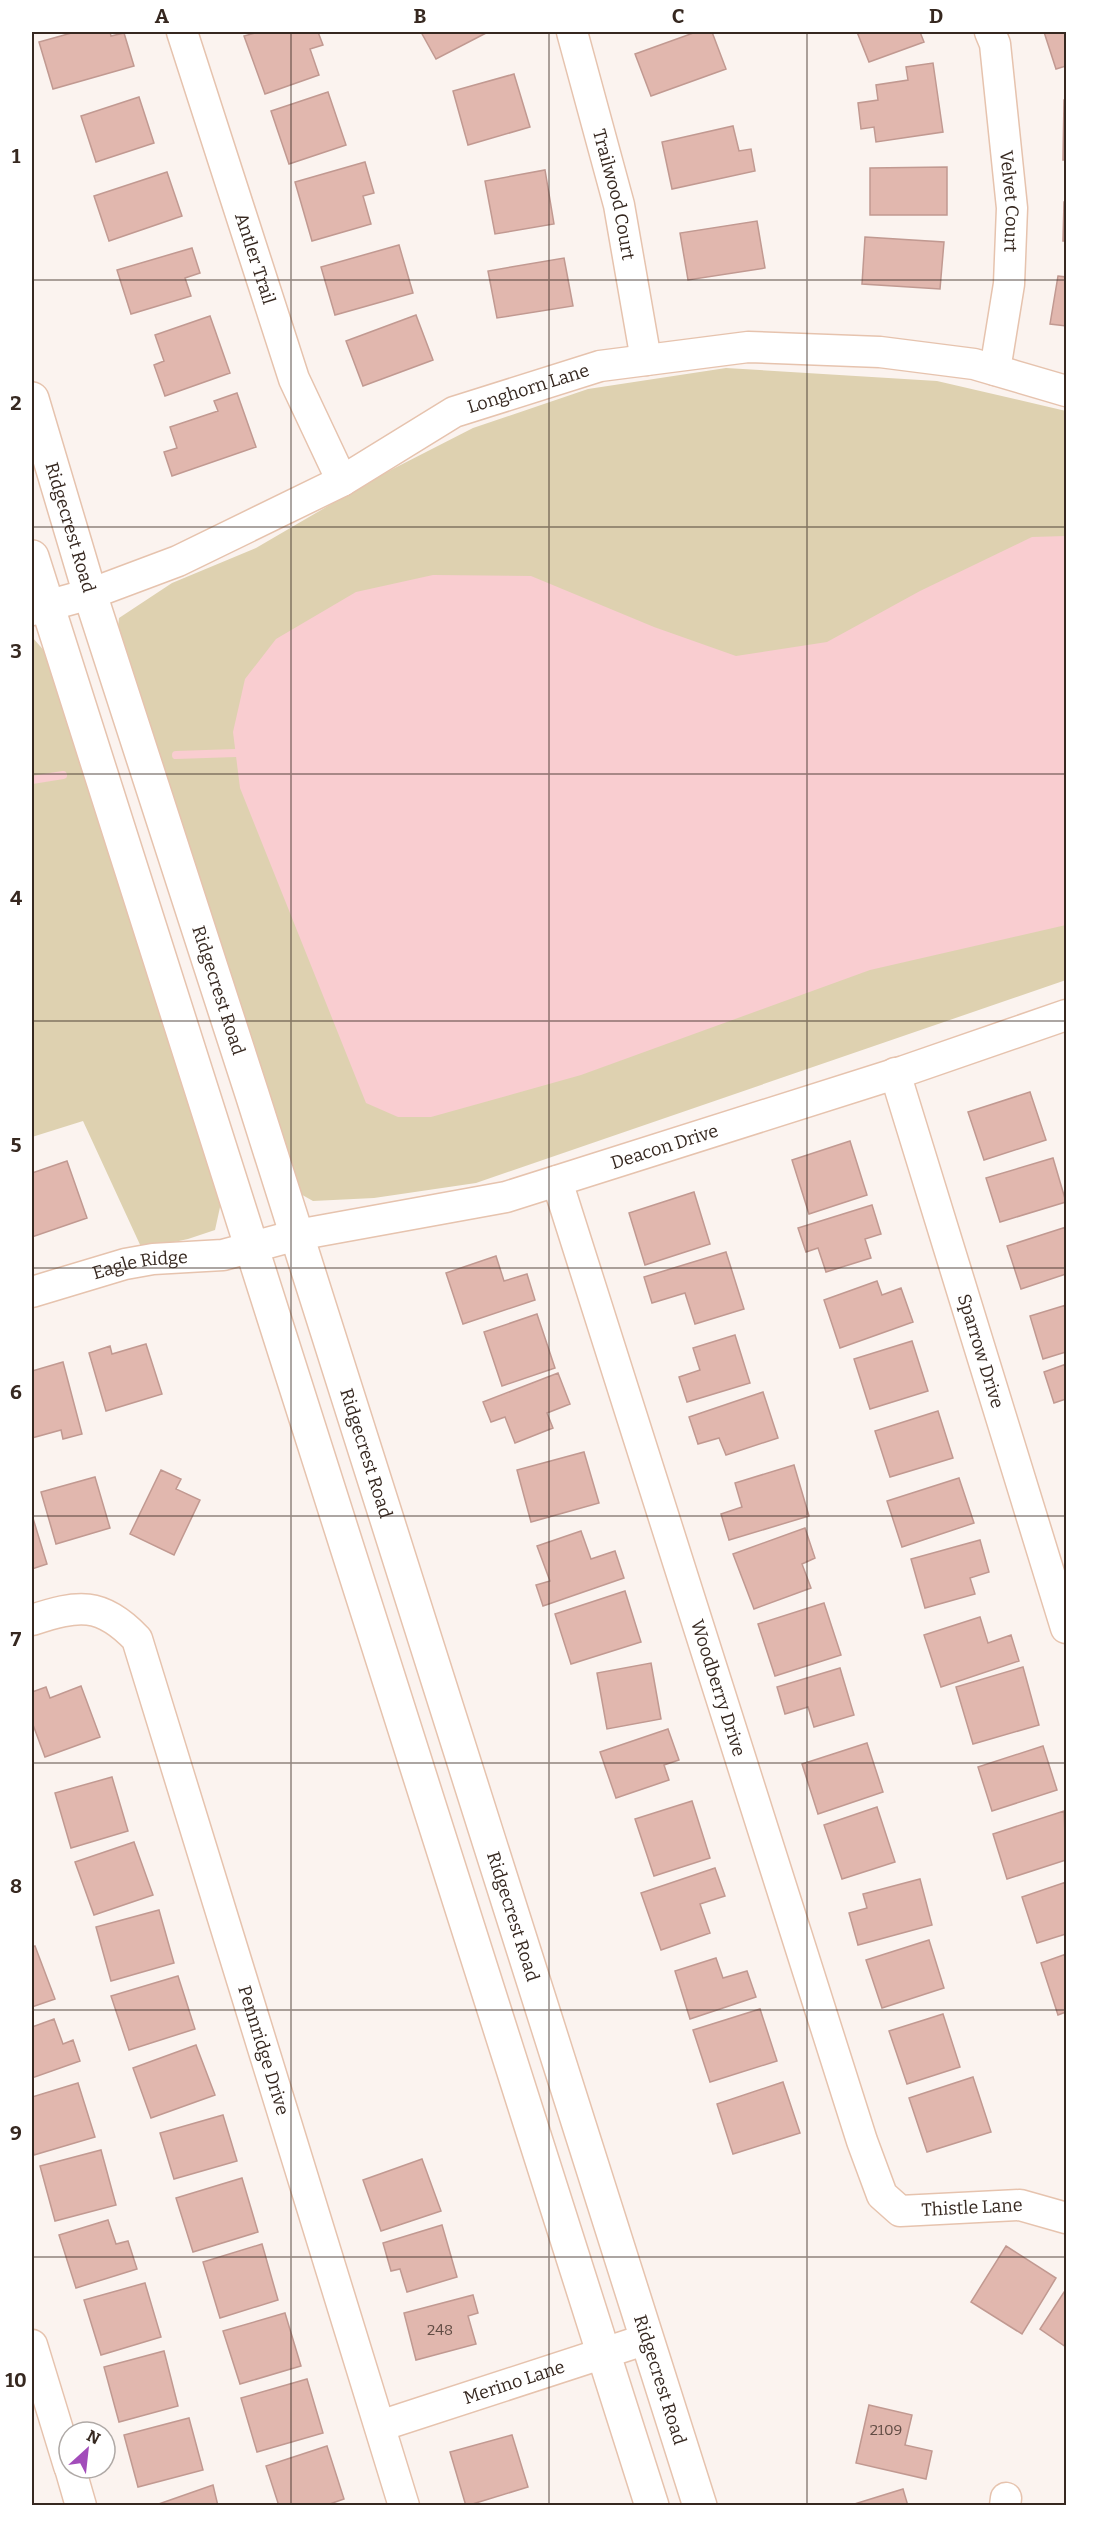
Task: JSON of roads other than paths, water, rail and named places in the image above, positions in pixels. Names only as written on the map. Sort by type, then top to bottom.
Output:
[{"type":"main road","name":"Ridgecrest Road","points":[[32,399],[90,594],[297,1235],[700,2505]]},
{"type":"main road","points":[[32,557],[39,608],[253,1249],[652,2505]]},
{"type":"street","name":"Antler Trail","points":[[182,32],[294,379],[342,481]]},
{"type":"street","name":"Trailwood Court","points":[[572,32],[619,205],[646,360]]},
{"type":"street","name":"Velvet Court","points":[[990,32],[994,44],[1012,208],[1009,285],[994,370]]},
{"type":"street","name":"Longhorn Lane","points":[[39,608],[90,594],[178,561],[342,481],[453,412],[600,366],[748,347],[880,352],[974,364],[1066,391]]},
{"type":"street","name":"Deacon Drive","points":[[253,1249],[297,1235],[506,1197],[895,1073],[1066,1015]]},
{"type":"street","name":"Sparrow Drive","points":[[895,1073],[1066,1628]]},
{"type":"street","name":"Woodberry Drive","points":[[558,1181],[862,2141],[882,2195]]},
{"type":"street","name":"Eagle Ridge","points":[[32,1292],[125,1264],[153,1259],[223,1256],[253,1249]]},
{"type":"street","name":"Pennridge Drive","points":[[32,1620],[65,1609],[102,1611],[120,1622],[137,1639],[404,2505]]},
{"type":"street","name":"Thistle Lane","points":[[882,2195],[900,2211],[1020,2205],[1066,2218]]},
{"type":"street","name":"Merino Lane","points":[[380,2426],[647,2338]]},
{"type":"street","points":[[32,2345],[57,2427]]},
{"type":"street","points":[[73,2480],[81,2505]]},
{"type":"waterway","points":[[176,755],[236,753]]},
{"type":"waterway","points":[[32,780],[63,775]]}]
